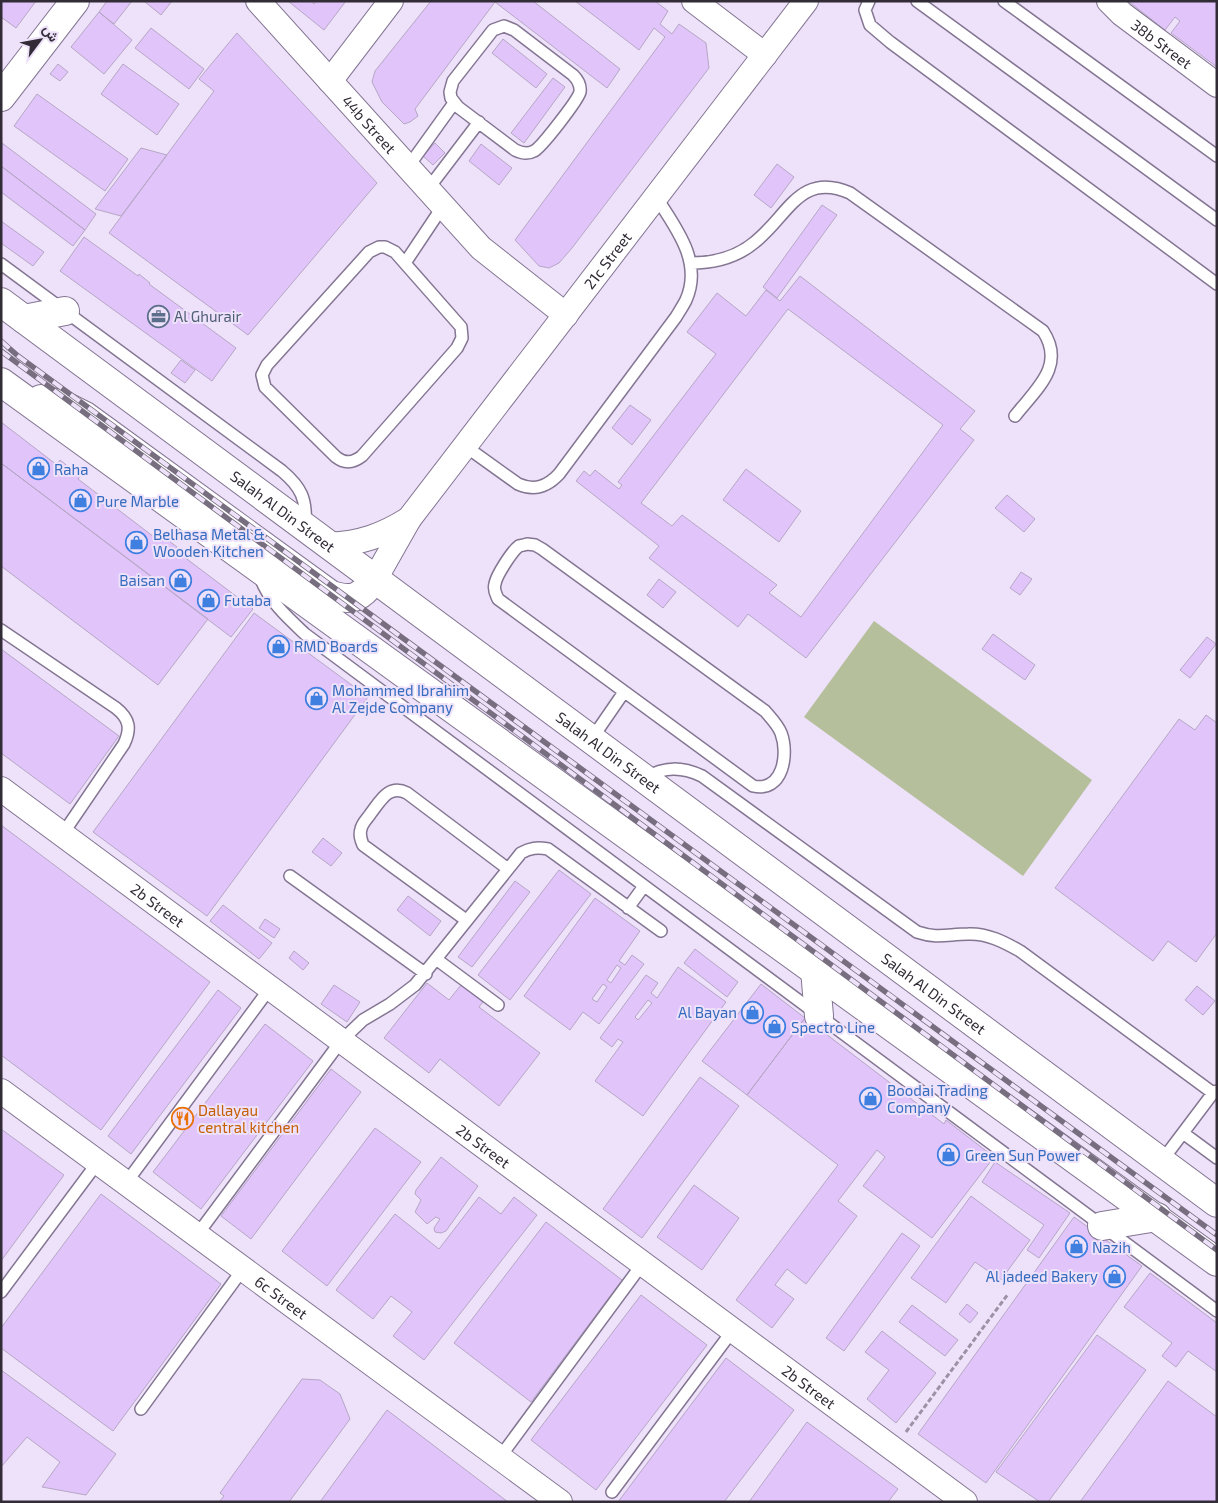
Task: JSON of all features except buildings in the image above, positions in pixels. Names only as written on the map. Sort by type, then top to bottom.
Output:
[{"type":"main road","points":[[1,97],[75,1]]},
{"type":"main road","name":"Salah Al Din Street","points":[[1,302],[1217,1203]]},
{"type":"main road","points":[[24,319],[65,311]]},
{"type":"main road","points":[[12,389],[1217,1262]]},
{"type":"main road","points":[[12,389],[65,406],[85,416],[332,596],[344,599],[357,597],[375,579]]},
{"type":"main road","points":[[815,970],[819,1016]]},
{"type":"main road","points":[[1102,1226],[1157,1217]]},
{"type":"street","name":"44b Street","points":[[258,1],[482,248],[560,322]]},
{"type":"street","points":[[330,81],[390,1]]},
{"type":"street","points":[[694,1],[765,55]]},
{"type":"street","name":"21c Street","points":[[375,579],[410,519],[806,1]]},
{"type":"street","name":"38b Street","points":[[1108,1],[1122,14],[1217,84]]},
{"type":"street","name":"21c Street","points":[[329,545],[371,538],[391,530],[410,519]]},
{"type":"street","name":"2b Street","points":[[1,790],[965,1502]]},
{"type":"street","name":"6c Street","points":[[1,1091],[560,1502]]},
{"type":"lane","points":[[869,1],[865,10],[870,25],[890,42],[1217,284]]},
{"type":"lane","points":[[917,1],[1217,220]]},
{"type":"lane","points":[[1004,1],[1217,156]]},
{"type":"lane","points":[[504,26],[514,30],[573,75],[579,84],[580,90],[576,101],[541,146],[532,153],[520,153],[479,122],[454,103],[450,92],[453,81],[493,30],[504,26]]},
{"type":"lane","points":[[408,166],[454,103]]},
{"type":"lane","points":[[405,263],[436,198],[479,122]]},
{"type":"lane","points":[[691,263],[708,263],[724,260],[740,253],[767,231],[797,198],[809,190],[823,186],[837,187],[850,193],[1043,331],[1049,341],[1052,352],[1051,364],[1046,375],[1014,416]]},
{"type":"lane","points":[[465,446],[518,484],[536,488],[552,481],[676,317],[686,300],[691,280],[691,263],[684,240],[656,197]]},
{"type":"lane","points":[[379,247],[385,247],[395,252],[405,263],[461,327],[462,338],[457,348],[362,456],[352,462],[341,461],[265,387],[263,381],[264,370],[369,252],[379,247]]},
{"type":"lane","points":[[1,264],[282,471],[294,482],[303,495],[306,511],[305,527]]},
{"type":"lane","points":[[535,545],[542,549],[765,711],[781,732],[784,745],[784,758],[776,779],[766,787],[753,786],[624,692],[498,600],[494,584],[519,546],[535,545]]},
{"type":"lane","points":[[256,565],[264,587],[275,604],[305,634],[1217,1311]]},
{"type":"lane","points":[[1,630],[116,708],[124,715],[129,724],[129,735],[124,744],[62,834]]},
{"type":"lane","points":[[591,740],[624,692]]},
{"type":"lane","points":[[644,778],[654,772],[673,768],[691,771],[702,776],[917,932],[939,937],[969,934],[987,936],[1004,942],[1020,951],[1215,1092],[1161,1162]]},
{"type":"lane","points":[[466,920],[363,845],[360,839],[361,828],[382,798],[391,791],[402,790],[408,793],[508,869]]},
{"type":"lane","points":[[196,1235],[341,1041],[363,1020],[403,995],[426,974],[466,920],[521,853],[529,848],[548,849],[661,932]]},
{"type":"lane","points":[[290,876],[426,974]]},
{"type":"lane","points":[[628,908],[644,886]]},
{"type":"lane","points":[[436,959],[498,1005]]},
{"type":"lane","points":[[126,1183],[270,988]]},
{"type":"lane","points":[[1183,1133],[1217,1158]]},
{"type":"lane","points":[[1,1292],[98,1162]]},
{"type":"lane","points":[[500,1457],[643,1263]]},
{"type":"lane","points":[[141,1409],[243,1269]]},
{"type":"lane","points":[[612,1492],[733,1330]]},
{"type":"path","points":[[894,1449],[1008,1294]]},
{"type":"green space","points":[[874,621],[1092,780],[1023,876],[804,717]]},
{"type":"railway","points":[[1,341],[18,356],[1217,1235]]},
{"type":"railway","points":[[1,351],[1217,1250]]},
{"type":"place","name":"Al Ghurair","points":[[158,316]]},
{"type":"place","name":"Raha","points":[[38,469]]},
{"type":"place","name":"Pure Marble","points":[[80,501]]},
{"type":"place","name":"Belhasa Metal & Wooden Kitchen","points":[[137,543]]},
{"type":"place","name":"Baisan","points":[[181,580]]},
{"type":"place","name":"Futaba","points":[[208,600]]},
{"type":"place","name":"RMD Boards","points":[[278,646]]},
{"type":"place","name":"Mohammed Ibrahim Al Zejde Company","points":[[316,699]]},
{"type":"place","name":"Al Bayan","points":[[753,1012]]},
{"type":"place","name":"Spectro Line","points":[[775,1027]]},
{"type":"place","name":"Boodai Trading Company","points":[[871,1099]]},
{"type":"place","name":"Dallayau central kitchen","points":[[182,1119]]},
{"type":"place","name":"Green Sun Power","points":[[949,1155]]},
{"type":"place","name":"Nazih","points":[[1076,1247]]},
{"type":"place","name":"Al jadeed Bakery","points":[[1114,1276]]}]
